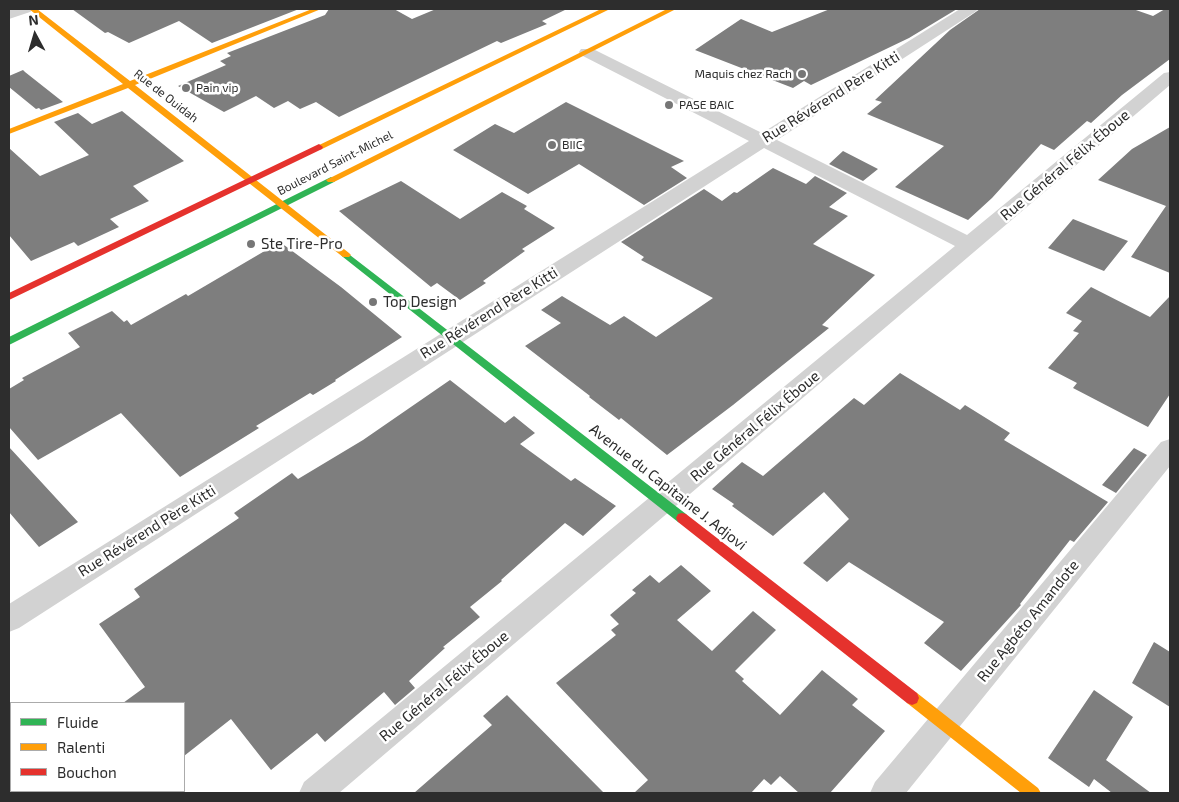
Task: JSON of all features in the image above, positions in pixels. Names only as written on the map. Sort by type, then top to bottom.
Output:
[{"type":"main road","name":"Rue de Ouidah","points":[[33,9],[251,181],[283,204]]},
{"type":"main road","points":[[9,132],[318,9]]},
{"type":"main road","name":"Boulevard Saint-Michel","points":[[9,297],[606,9]]},
{"type":"main road","name":"Boulevard Saint-Michel","points":[[9,341],[672,9]]},
{"type":"main road","name":"Avenue du Capitaine J. Adjovi","points":[[283,204],[1033,793]]},
{"type":"street","points":[[9,14],[25,9]]},
{"type":"street","name":"Rue Révérend Père Kitti","points":[[9,619],[970,9]]},
{"type":"street","points":[[587,52],[970,246]]},
{"type":"street","name":"Rue Général Félix Éboue","points":[[315,793],[664,503],[1170,77]]},
{"type":"street","name":"Rue Agbéto Amandote","points":[[886,793],[1170,448]]},
{"type":"building","points":[[72,9],[299,9],[212,43],[179,21],[129,43],[108,32],[105,33]]},
{"type":"building","points":[[329,9],[394,9],[412,19],[436,9],[567,9],[542,21],[547,24],[501,43],[497,41],[339,117],[316,102],[300,109],[288,101],[274,108],[256,96],[224,112],[178,86],[226,65],[220,61],[231,56],[227,53],[325,15]]},
{"type":"building","points":[[830,9],[957,9],[909,38],[811,85],[804,81],[793,88],[695,50],[741,19],[772,32]]},
{"type":"building","points":[[980,9],[1133,9],[1153,16],[1165,9],[1170,9],[1170,59],[1122,95],[1091,123],[1087,121],[1054,150],[1041,144],[992,198],[968,220],[895,187],[944,146],[867,114],[882,102],[875,100],[950,30]]},
{"type":"building","points":[[23,70],[63,102],[41,110],[39,108],[36,109],[9,87],[9,76]]},
{"type":"building","points":[[566,102],[684,161],[671,167],[687,178],[644,205],[579,164],[528,194],[453,150],[495,124],[514,133]]},
{"type":"building","points":[[122,111],[184,161],[133,186],[149,201],[110,219],[119,227],[78,246],[74,242],[31,261],[9,235],[9,148],[40,176],[89,155],[54,122],[78,113],[92,124]]},
{"type":"building","points":[[1170,127],[1170,273],[1131,257],[1166,206],[1098,180],[1132,149]]},
{"type":"building","points":[[843,151],[878,169],[863,181],[829,164]]},
{"type":"building","points":[[773,168],[806,184],[815,176],[847,193],[829,207],[848,216],[813,244],[875,275],[822,325],[829,328],[667,455],[525,346],[561,323],[541,310],[562,296],[610,325],[624,316],[656,337],[713,298],[641,260],[644,257],[621,242],[704,189],[722,201]]},
{"type":"building","points":[[401,181],[460,219],[502,192],[527,206],[524,209],[555,228],[522,249],[525,251],[483,281],[486,283],[460,300],[437,283],[431,287],[339,211]]},
{"type":"building","points":[[1073,219],[1128,241],[1104,271],[1048,248]]},
{"type":"building","points":[[280,242],[341,287],[402,337],[336,381],[313,395],[310,393],[256,426],[259,428],[180,477],[121,413],[38,460],[9,427],[9,389],[24,380],[22,378],[80,347],[68,333],[112,311],[124,322],[127,320],[131,325],[186,294],[188,296]]},
{"type":"building","points":[[1091,287],[1150,317],[1170,296],[1170,394],[1148,427],[1073,388],[1077,383],[1048,368],[1079,333],[1073,331],[1082,321],[1066,313]]},
{"type":"building","points":[[900,373],[960,410],[965,405],[1010,433],[1004,440],[1108,502],[1074,542],[1070,540],[1021,605],[961,671],[924,643],[944,622],[849,562],[827,582],[803,563],[849,519],[824,492],[773,536],[732,506],[734,504],[712,489],[742,462],[763,476],[854,398],[864,405]]},
{"type":"building","points":[[450,380],[505,423],[514,416],[535,433],[520,444],[571,481],[575,478],[616,506],[583,536],[565,523],[502,581],[470,607],[480,617],[443,647],[445,648],[409,681],[415,688],[395,705],[384,692],[325,742],[317,733],[271,770],[231,719],[185,755],[185,702],[124,702],[145,687],[99,624],[140,597],[134,589],[239,518],[234,513],[292,473],[298,479],[363,440]]},
{"type":"building","points":[[9,447],[78,522],[39,547],[9,512]]},
{"type":"building","points":[[1134,448],[1147,455],[1116,493],[1102,485]]},
{"type":"building","points":[[681,565],[711,591],[677,620],[712,651],[753,611],[776,630],[735,671],[744,679],[742,681],[780,715],[822,670],[858,699],[852,705],[885,731],[830,793],[799,793],[780,776],[771,785],[764,779],[751,793],[634,793],[648,780],[556,683],[616,635],[611,630],[619,624],[610,615],[636,593],[632,590],[650,575],[659,583]]},
{"type":"building","points":[[1154,642],[1170,652],[1170,707],[1132,683]]},
{"type":"building","points":[[1094,690],[1133,717],[1106,760],[1151,793],[1112,793],[1094,779],[1089,787],[1048,758]]},
{"type":"building","points":[[507,695],[604,793],[414,793],[492,725],[483,716]]},
{"type":"traffic: fast","points":[[9,341],[331,180]]},
{"type":"traffic: fast","points":[[346,255],[682,518]]},
{"type":"traffic: slow","points":[[33,9],[346,255]]},
{"type":"traffic: slow","points":[[9,132],[318,9]]},
{"type":"traffic: slow","points":[[319,147],[606,9]]},
{"type":"traffic: slow","points":[[331,180],[672,9]]},
{"type":"traffic: slow","points":[[912,698],[1033,793]]},
{"type":"traffic: jam","points":[[9,297],[319,147]]},
{"type":"traffic: jam","points":[[682,518],[912,698]]},
{"type":"place","name":"Maquis chez Rach","points":[[802,74]]},
{"type":"place","name":"Pain vip","points":[[186,88]]},
{"type":"place","name":"PASE BAIC","points":[[669,105]]},
{"type":"place","name":"BIIC","points":[[552,145]]},
{"type":"place","name":"Ste Tire-Pro","points":[[251,244]]},
{"type":"place","name":"Top Design","points":[[373,302]]}]
